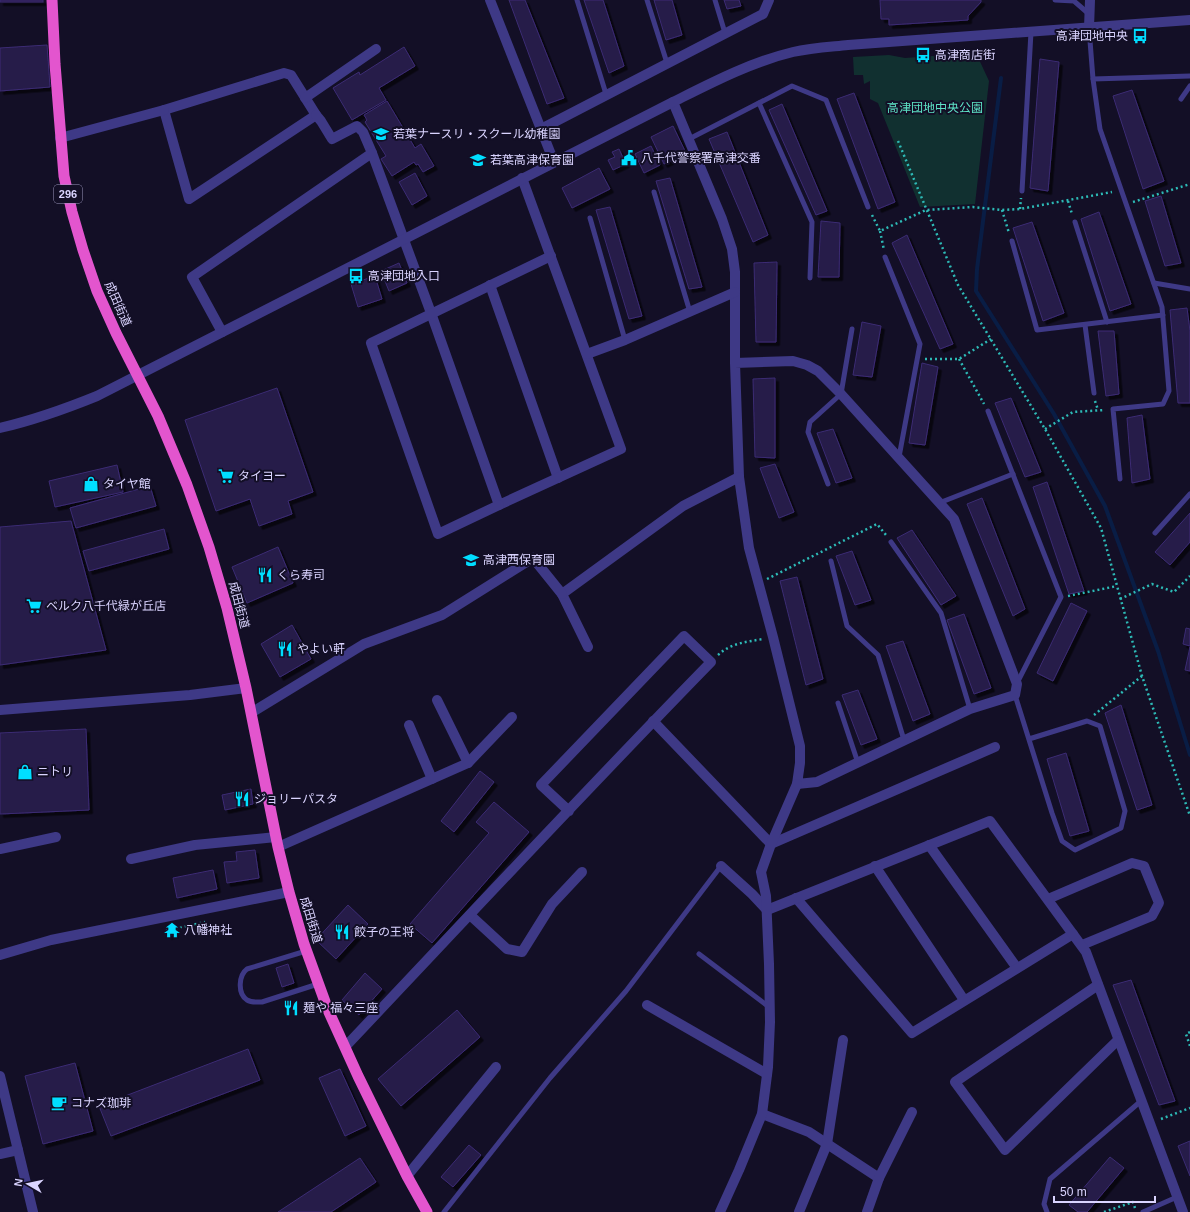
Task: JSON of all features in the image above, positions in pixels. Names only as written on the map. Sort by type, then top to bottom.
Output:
[{"type":"highway","name":"成田街道","points":[[52,0],[60,138],[64,176],[82,250],[97,291],[137,376],[153,405],[187,485],[207,540],[227,608],[246,688],[277,842],[289,892],[306,951],[328,1010],[345,1047],[380,1122],[427,1212]]},
{"type":"street","points":[[490,0],[554,162]]},
{"type":"street","points":[[541,129],[763,14],[769,0]]},
{"type":"street","points":[[1089,28],[1090,0]]},
{"type":"street","points":[[0,428],[26,422],[65,409],[97,396],[673,102],[722,78],[777,57],[807,50],[848,45],[1190,20]]},
{"type":"street","points":[[305,98],[376,49]]},
{"type":"street","points":[[60,138],[164,110],[284,73],[291,75],[332,139],[357,126],[363,132],[372,153],[499,505]]},
{"type":"street","points":[[673,102],[722,219],[732,249],[735,272],[734,363],[739,477],[749,548],[800,746],[800,763],[797,784],[771,844],[761,872],[766,896],[770,964],[767,1074],[762,1114],[720,1212]]},
{"type":"street","points":[[164,110],[189,199],[316,115]]},
{"type":"street","points":[[222,332],[192,277],[372,153]]},
{"type":"street","points":[[522,178],[551,256],[587,354],[621,449],[438,534],[371,343],[551,256]]},
{"type":"street","points":[[490,285],[558,478]]},
{"type":"street","points":[[587,354],[625,340],[735,292]]},
{"type":"street","points":[[734,363],[793,361],[807,365],[818,371],[841,394],[954,519],[1017,684],[1015,695],[970,709],[817,782],[797,784]]},
{"type":"street","points":[[562,594],[682,506],[739,477]]},
{"type":"street","points":[[251,713],[364,644],[442,615],[533,558],[562,594],[588,647]]},
{"type":"street","points":[[345,1047],[569,811],[653,721],[710,662],[684,636],[541,785],[569,811]]},
{"type":"street","points":[[0,710],[190,695],[246,688]]},
{"type":"street","points":[[437,700],[468,763]]},
{"type":"street","points":[[131,859],[196,845],[277,842],[468,763],[512,717]]},
{"type":"street","points":[[653,721],[771,844]]},
{"type":"street","points":[[409,725],[432,779]]},
{"type":"street","points":[[771,844],[995,747]]},
{"type":"street","points":[[767,910],[990,820],[1086,952],[1183,1212]]},
{"type":"street","points":[[0,849],[56,837]]},
{"type":"street","points":[[929,845],[1017,968]]},
{"type":"street","points":[[1048,899],[1132,863],[1144,866],[1160,903],[1152,916],[1082,945]]},
{"type":"street","points":[[721,866],[767,910]]},
{"type":"street","points":[[876,866],[964,1000]]},
{"type":"street","points":[[470,915],[507,949],[522,952],[552,904],[582,872]]},
{"type":"street","points":[[0,955],[51,940],[289,892]]},
{"type":"street","points":[[796,898],[912,1032],[1073,934]]},
{"type":"street","points":[[1098,985],[955,1082],[1005,1150],[1118,1040]]},
{"type":"street","points":[[647,1005],[767,1074]]},
{"type":"street","points":[[799,1212],[827,1144],[843,1040]]},
{"type":"street","points":[[407,1176],[496,1067]]},
{"type":"street","points":[[0,1076],[33,1212]]},
{"type":"street","points":[[867,1212],[879,1178],[912,1112]]},
{"type":"street","points":[[762,1114],[809,1132],[879,1178]]},
{"type":"street","points":[[0,1154],[18,1150]]},
{"type":"lane","points":[[577,0],[606,94]]},
{"type":"lane","points":[[647,0],[667,63]]},
{"type":"lane","points":[[715,0],[725,33]]},
{"type":"lane","points":[[1056,0],[1074,1],[1089,14]]},
{"type":"lane","points":[[1089,28],[1093,79],[1100,129],[1162,307],[1169,391],[1163,404],[1113,409],[1120,479]]},
{"type":"lane","points":[[1022,192],[1031,32]]},
{"type":"lane","points":[[1093,79],[1190,76]]},
{"type":"lane","points":[[689,139],[792,86],[826,100],[868,207]]},
{"type":"lane","points":[[1181,99],[1190,86]]},
{"type":"lane","points":[[759,103],[812,222],[810,278]]},
{"type":"lane","points":[[654,192],[690,312]]},
{"type":"lane","points":[[590,218],[625,340]]},
{"type":"lane","points":[[1075,222],[1108,322]]},
{"type":"lane","points":[[1012,241],[1037,330],[1163,315]]},
{"type":"lane","points":[[885,257],[920,344],[899,458]]},
{"type":"lane","points":[[1154,283],[1190,289]]},
{"type":"lane","points":[[1085,324],[1094,393]]},
{"type":"lane","points":[[828,484],[808,432],[810,422],[841,394],[852,329]]},
{"type":"lane","points":[[988,411],[1061,597],[1017,684]]},
{"type":"lane","points":[[939,503],[1013,474]]},
{"type":"lane","points":[[1155,533],[1190,494]]},
{"type":"lane","points":[[892,542],[941,614],[970,709]]},
{"type":"lane","points":[[831,561],[847,626],[878,655],[904,740]]},
{"type":"lane","points":[[1015,695],[1052,813],[1062,841],[1075,850],[1121,828],[1125,811],[1100,726],[1087,721],[1029,739]]},
{"type":"lane","points":[[838,703],[858,763]]},
{"type":"lane","points":[[444,1212],[550,1078],[626,991],[721,866]]},
{"type":"lane","points":[[306,951],[247,969],[243,972],[241,978],[242,993],[246,999],[254,1003],[262,1002],[318,984]]},
{"type":"lane","points":[[699,954],[770,1007]]},
{"type":"lane","points":[[1047,1212],[1044,1204],[1050,1179],[1141,1101]]},
{"type":"lane","points":[[1143,1212],[1177,1197]]},
{"type":"path","points":[[898,141],[958,285],[1045,429],[1101,528],[1142,676],[1190,816]]},
{"type":"path","points":[[1125,204],[1190,184]]},
{"type":"path","points":[[880,230],[926,210],[973,207],[1002,210],[1068,201],[1120,190]]},
{"type":"path","points":[[1068,201],[1075,222]]},
{"type":"path","points":[[868,207],[880,230],[885,257]]},
{"type":"path","points":[[1002,210],[1012,241]]},
{"type":"path","points":[[918,358],[959,359],[991,339]]},
{"type":"path","points":[[959,359],[988,411]]},
{"type":"path","points":[[1045,429],[1073,412],[1113,409]]},
{"type":"path","points":[[758,583],[877,524],[892,542]]},
{"type":"path","points":[[1120,599],[1152,584],[1174,592],[1190,576]]},
{"type":"path","points":[[1061,597],[1116,586]]},
{"type":"path","points":[[710,662],[726,648],[738,643],[773,638]]},
{"type":"path","points":[[1087,721],[1142,676]]},
{"type":"path","points":[[1190,1032],[1186,1034],[1190,1046]]},
{"type":"path","points":[[1149,1123],[1190,1108]]},
{"type":"path","points":[[1104,1212],[1133,1202],[1136,1212]]},
{"type":"green space","name":"高津団地中央公園","points":[[976,53],[989,81],[975,204],[920,207],[878,103],[870,99],[870,81],[864,84],[863,75],[854,75],[853,57],[889,55],[905,58]]},
{"type":"building","points":[[0,0],[43,0],[43,2],[0,2]]},
{"type":"building","points":[[509,0],[525,0],[564,98],[547,104]]},
{"type":"building","points":[[584,0],[603,0],[624,66],[609,73]]},
{"type":"building","points":[[654,0],[672,0],[682,35],[666,40]]},
{"type":"building","points":[[724,0],[739,0],[741,6],[727,9]]},
{"type":"building","points":[[880,0],[981,0],[981,2],[968,16],[968,20],[889,25],[889,19],[881,19]]},
{"type":"building","points":[[47,45],[50,87],[0,91],[0,48]]},
{"type":"building","points":[[404,47],[415,66],[379,88],[386,100],[352,120],[333,88],[359,72],[360,75]]},
{"type":"building","points":[[1040,59],[1059,62],[1048,191],[1030,188]]},
{"type":"building","points":[[1132,90],[1164,181],[1143,189],[1113,96]]},
{"type":"building","points":[[854,93],[895,202],[878,209],[837,99]]},
{"type":"building","points":[[387,101],[415,148],[421,144],[434,166],[423,172],[418,164],[416,165],[414,162],[392,176],[381,159],[386,156],[365,122],[367,120],[364,115]]},
{"type":"building","points":[[782,104],[827,211],[816,215],[769,110]]},
{"type":"building","points":[[673,126],[686,153],[664,164],[651,137]]},
{"type":"building","points":[[727,132],[768,235],[753,242],[709,139]]},
{"type":"building","points":[[651,146],[660,165],[644,173],[635,154]]},
{"type":"building","points":[[619,149],[626,164],[613,170],[608,160],[615,157],[612,152]]},
{"type":"building","points":[[599,168],[610,189],[572,208],[562,188]]},
{"type":"building","points":[[415,173],[427,196],[412,205],[399,182]]},
{"type":"building","points":[[670,178],[702,287],[689,289],[656,181]]},
{"type":"building","points":[[1161,196],[1181,263],[1165,266],[1145,201]]},
{"type":"building","points":[[610,207],[642,316],[629,319],[596,210]]},
{"type":"building","points":[[1099,212],[1131,304],[1110,311],[1081,219]]},
{"type":"building","points":[[821,221],[840,223],[839,277],[818,277]]},
{"type":"building","points":[[1032,222],[1064,313],[1043,321],[1013,228]]},
{"type":"building","points":[[907,235],[953,344],[940,349],[892,243]]},
{"type":"building","points":[[777,262],[776,342],[756,342],[754,263]]},
{"type":"building","points":[[399,263],[407,283],[389,291],[381,271]]},
{"type":"building","points":[[375,276],[382,299],[358,307],[351,284]]},
{"type":"building","points":[[1187,308],[1190,331],[1190,403],[1178,403],[1170,310]]},
{"type":"building","points":[[862,322],[881,326],[872,377],[853,375]]},
{"type":"building","points":[[1098,331],[1114,331],[1119,394],[1106,396]]},
{"type":"building","points":[[922,363],[938,367],[925,445],[909,443]]},
{"type":"building","points":[[775,378],[775,458],[755,457],[753,379]]},
{"type":"building","points":[[277,388],[313,492],[288,501],[292,514],[259,526],[250,499],[216,511],[185,420]]},
{"type":"building","points":[[1011,398],[1041,472],[1025,477],[995,403]]},
{"type":"building","points":[[1142,415],[1150,479],[1132,483],[1127,418]]},
{"type":"building","points":[[833,429],[852,478],[836,483],[817,433]]},
{"type":"building","points":[[775,464],[794,512],[779,518],[760,468]]},
{"type":"building","points":[[117,465],[123,492],[55,507],[49,481]]},
{"type":"building","points":[[1047,482],[1084,591],[1069,594],[1033,487]]},
{"type":"building","points":[[150,486],[156,506],[76,528],[70,508]]},
{"type":"building","points":[[982,498],[1025,609],[1013,616],[967,504]]},
{"type":"building","points":[[1190,513],[1190,542],[1170,565],[1155,552]]},
{"type":"building","points":[[71,521],[106,650],[0,665],[0,527]]},
{"type":"building","points":[[164,529],[169,549],[89,571],[83,551]]},
{"type":"building","points":[[912,530],[956,596],[941,605],[897,538]]},
{"type":"building","points":[[278,547],[293,583],[247,603],[232,567]]},
{"type":"building","points":[[852,551],[871,600],[855,605],[836,556]]},
{"type":"building","points":[[797,577],[823,679],[806,685],[780,581]]},
{"type":"building","points":[[1071,603],[1087,611],[1053,681],[1037,673]]},
{"type":"building","points":[[964,614],[991,688],[974,694],[947,620]]},
{"type":"building","points":[[292,625],[311,659],[280,677],[261,644]]},
{"type":"building","points":[[1186,628],[1190,629],[1190,646],[1183,644]]},
{"type":"building","points":[[903,641],[930,714],[913,721],[886,646]]},
{"type":"building","points":[[1190,647],[1190,671],[1185,670]]},
{"type":"building","points":[[858,690],[877,739],[861,745],[842,695]]},
{"type":"building","points":[[1121,705],[1152,805],[1137,810],[1105,713]]},
{"type":"building","points":[[86,729],[89,810],[0,814],[0,733]]},
{"type":"building","points":[[1066,753],[1089,831],[1070,836],[1047,759]]},
{"type":"building","points":[[480,771],[494,782],[454,832],[441,821]]},
{"type":"building","points":[[251,789],[253,804],[225,810],[222,795]]},
{"type":"building","points":[[494,802],[529,832],[432,943],[410,924],[489,833],[476,822]]},
{"type":"building","points":[[255,850],[259,878],[227,883],[224,862],[237,861],[236,852]]},
{"type":"building","points":[[213,870],[217,889],[177,898],[173,878]]},
{"type":"building","points":[[348,905],[368,924],[336,959],[316,940]]},
{"type":"building","points":[[174,926],[175,934],[168,936],[166,928]]},
{"type":"building","points":[[288,964],[294,983],[282,987],[276,968]]},
{"type":"building","points":[[365,973],[382,989],[359,1015],[342,1000]]},
{"type":"building","points":[[1131,980],[1175,1101],[1159,1105],[1113,985]]},
{"type":"building","points":[[457,1010],[480,1037],[401,1106],[378,1079]]},
{"type":"building","points":[[248,1049],[260,1080],[111,1136],[99,1106]]},
{"type":"building","name":"コナズ珈琲","points":[[75,1063],[93,1131],[43,1144],[25,1076]]},
{"type":"building","points":[[340,1069],[366,1126],[345,1136],[319,1078]]},
{"type":"building","points":[[1190,1141],[1190,1176],[1178,1146]]},
{"type":"building","points":[[469,1145],[481,1155],[453,1187],[441,1177]]},
{"type":"building","points":[[1110,1157],[1124,1168],[1087,1212],[1078,1212],[1069,1205]]},
{"type":"building","points":[[360,1158],[376,1182],[331,1212],[278,1212]]},
{"type":"waterway","points":[[1001,78],[977,269],[976,291],[1054,414],[1105,506],[1158,651],[1190,755]]},
{"type":"place","name":"高津団地中央","points":[[1140,36]]},
{"type":"place","name":"高津商店街","points":[[923,55]]},
{"type":"place","name":"若葉ナースリ・スクール幼稚園","points":[[381,134]]},
{"type":"place","name":"八千代警察署高津交番","points":[[629,158]]},
{"type":"place","name":"若葉高津保育園","points":[[478,160]]},
{"type":"place","name":"高津団地入口","points":[[356,276]]},
{"type":"place","name":"タイヨー","points":[[226,476]]},
{"type":"place","name":"タイヤ館","points":[[91,484]]},
{"type":"place","name":"高津西保育園","points":[[471,560]]},
{"type":"place","name":"くら寿司","points":[[265,575]]},
{"type":"place","name":"ベルク八千代緑が丘店","points":[[34,606]]},
{"type":"place","name":"やよい軒","points":[[285,649]]},
{"type":"place","name":"ニトリ","points":[[25,772]]},
{"type":"place","name":"ジョリーパスタ","points":[[242,799]]},
{"type":"place","name":"八幡神社","points":[[172,930]]},
{"type":"place","name":"餃子の王将","points":[[342,932]]},
{"type":"place","name":"麺や 福々三座","points":[[291,1008]]},
{"type":"place","name":"コナズ珈琲","points":[[59,1103]]}]
